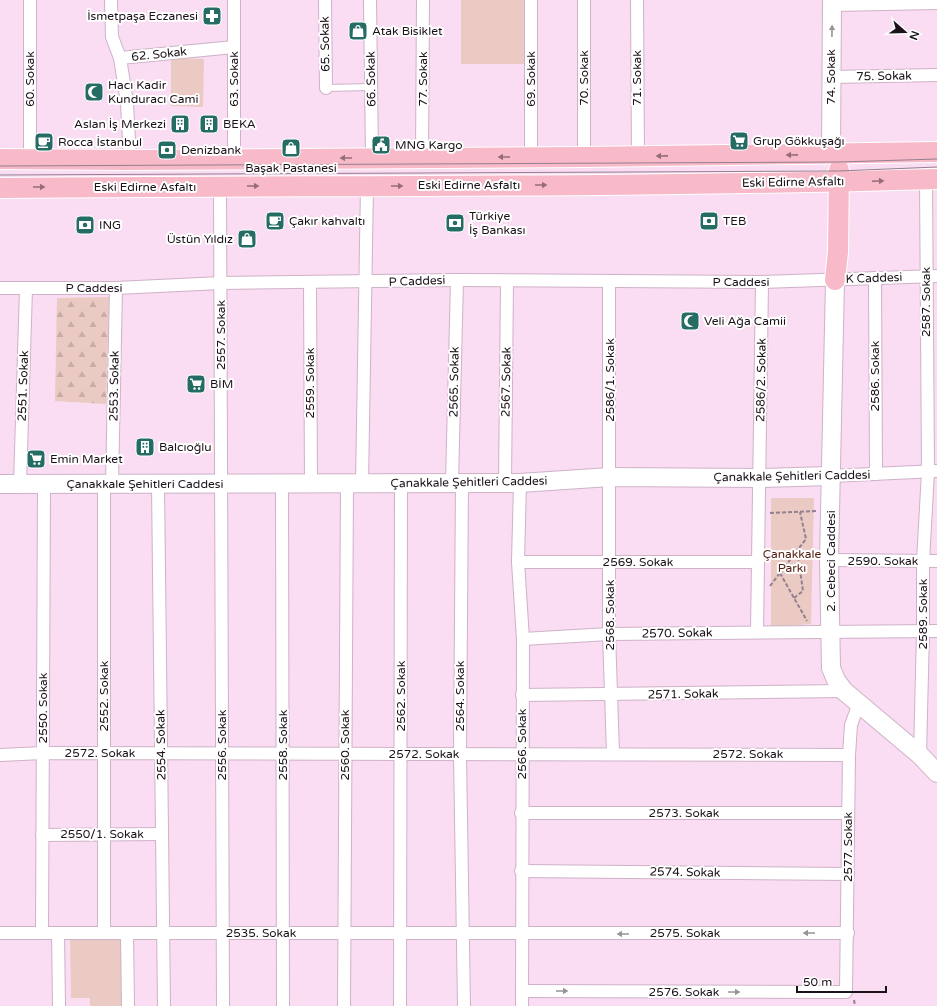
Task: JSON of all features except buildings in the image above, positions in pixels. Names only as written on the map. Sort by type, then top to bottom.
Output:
[{"type":"main road","name":"74. Sokak","points":[[832,2],[831,77],[835,154]]},
{"type":"main road","points":[[0,159],[130,160],[234,158],[584,157],[937,152]]},
{"type":"main road","points":[[835,154],[834,182],[838,252],[835,280]]},
{"type":"main road","name":"Eski Edirne Asfaltı","points":[[0,188],[834,182],[931,179]]},
{"type":"main road","name":"2. Cebeci Caddesi","points":[[835,280],[829,560],[823,632],[831,668],[836,680],[844,691],[920,755],[937,774]]},
{"type":"main road","name":"Çanakkale Şehitleri Caddesi","points":[[0,484],[513,483],[610,477],[760,478],[830,476]]},
{"type":"street","name":"60. Sokak","points":[[30,0],[30,159]]},
{"type":"street","name":"62. Sokak","points":[[112,0],[112,37],[120,58],[234,47]]},
{"type":"street","name":"63. Sokak","points":[[234,0],[234,158]]},
{"type":"street","name":"65. Sokak","points":[[325,0],[326,88]]},
{"type":"street","name":"66. Sokak","points":[[370,0],[372,158]]},
{"type":"street","name":"77. Sokak","points":[[422,158],[423,0]]},
{"type":"street","name":"69. Sokak","points":[[531,0],[531,157]]},
{"type":"street","name":"70. Sokak","points":[[584,0],[584,157]]},
{"type":"street","name":"71. Sokak","points":[[637,0],[638,156]]},
{"type":"street","points":[[832,2],[937,3]]},
{"type":"street","points":[[120,58],[127,103],[130,160]]},
{"type":"street","name":"75. Sokak","points":[[831,77],[937,75]]},
{"type":"street","name":"2587. Sokak","points":[[931,179],[932,472]]},
{"type":"street","name":"2557. Sokak","points":[[220,186],[221,483]]},
{"type":"street","name":"2560. Sokak","points":[[344,1006],[345,754],[367,186]]},
{"type":"street","name":"K Caddesi","points":[[835,280],[931,276]]},
{"type":"street","name":"2586. Sokak","points":[[875,278],[876,474]]},
{"type":"street","name":"P Caddesi","points":[[0,288],[116,288],[221,283],[364,283],[457,280],[762,282],[835,280]]},
{"type":"street","name":"2565. Sokak","points":[[457,280],[457,483]]},
{"type":"street","name":"2567. Sokak","points":[[507,281],[513,483]]},
{"type":"street","name":"2586/1. Sokak","points":[[609,282],[610,477]]},
{"type":"street","name":"2586/2. Sokak","points":[[757,632],[762,282]]},
{"type":"street","name":"2559. Sokak","points":[[310,283],[311,483]]},
{"type":"street","name":"2551. Sokak","points":[[20,484],[26,288]]},
{"type":"street","name":"2553. Sokak","points":[[108,484],[116,288]]},
{"type":"street","name":"Çanakkale Şehitleri Caddesi","points":[[830,476],[932,472]]},
{"type":"street","name":"2589. Sokak","points":[[920,755],[924,631],[923,561],[932,472]]},
{"type":"street","name":"2568. Sokak","points":[[610,477],[609,634],[613,753]]},
{"type":"street","name":"2556. Sokak","points":[[221,483],[223,1006]]},
{"type":"street","name":"2558. Sokak","points":[[282,483],[283,1006]]},
{"type":"street","name":"2562. Sokak","points":[[400,1006],[401,483]]},
{"type":"street","name":"2564. Sokak","points":[[457,483],[464,1006]]},
{"type":"street","name":"2566. Sokak","points":[[513,483],[522,639],[522,1006]]},
{"type":"street","name":"2550. Sokak","points":[[42,933],[44,484]]},
{"type":"street","name":"2552. Sokak","points":[[104,933],[104,753],[108,484]]},
{"type":"street","name":"2554. Sokak","points":[[158,484],[164,1006]]},
{"type":"street","name":"2590. Sokak","points":[[829,560],[937,561]]},
{"type":"street","name":"2569. Sokak","points":[[518,562],[758,562]]},
{"type":"street","name":"2570. Sokak","points":[[522,639],[609,634],[937,632]]},
{"type":"street","name":"2571. Sokak","points":[[522,695],[844,691]]},
{"type":"street","name":"2577. Sokak","points":[[846,992],[848,933],[849,754],[851,725],[859,703]]},
{"type":"street","name":"2572. Sokak","points":[[0,755],[43,753],[849,754]]},
{"type":"street","name":"2573. Sokak","points":[[521,813],[848,813]]},
{"type":"street","name":"2550/1. Sokak","points":[[42,835],[162,834]]},
{"type":"street","name":"2574. Sokak","points":[[521,871],[848,874]]},
{"type":"street","name":"2535. Sokak","points":[[0,933],[522,934]]},
{"type":"street","points":[[58,933],[59,1006]]},
{"type":"street","points":[[127,933],[128,1006]]},
{"type":"street","name":"2575. Sokak","points":[[522,934],[848,933]]},
{"type":"street","name":"2576. Sokak","points":[[523,991],[846,992]]},
{"type":"lane","points":[[326,88],[371,87]]},
{"type":"path","points":[[759,513],[800,512],[806,539],[780,573],[794,599],[823,632]]},
{"type":"path","points":[[793,556],[798,556],[803,591],[794,599]]},
{"type":"green space","points":[[461,0],[524,0],[524,64],[461,64]]},
{"type":"green space","points":[[171,58],[204,59],[203,107],[171,106]]},
{"type":"green space","points":[[109,297],[106,404],[55,401],[57,298]]},
{"type":"green space","name":"Çanakkale Parkı","points":[[771,498],[814,498],[811,624],[771,627]]},
{"type":"green space","points":[[121,935],[122,1006],[90,1006],[90,998],[71,998],[70,936]]},
{"type":"tram line","points":[[0,166],[839,162],[937,159]]},
{"type":"tram line","points":[[0,175],[839,171],[937,167]]},
{"type":"place","name":"İsmetpaşa Eczanesi","points":[[212,16]]},
{"type":"place","name":"Atak Bisiklet","points":[[358,31]]},
{"type":"place","name":"Hacı Kadir Kunduracı Cami","points":[[94,92]]},
{"type":"place","name":"Aslan İş Merkezi","points":[[180,124]]},
{"type":"place","name":"BEKA","points":[[209,124]]},
{"type":"place","name":"Grup Gökkuşağı","points":[[739,141]]},
{"type":"place","name":"Rocca İstanbul","points":[[44,142]]},
{"type":"place","name":"MNG Kargo","points":[[381,145]]},
{"type":"place","name":"Başak Pastanesi","points":[[291,148]]},
{"type":"place","name":"Denizbank","points":[[167,150]]},
{"type":"place","name":"Çakır kahvaltı","points":[[275,221]]},
{"type":"place","name":"TEB","points":[[709,221]]},
{"type":"place","name":"Türkiye İş Bankası","points":[[455,223]]},
{"type":"place","name":"ING","points":[[85,225]]},
{"type":"place","name":"Üstün Yıldız","points":[[247,239]]},
{"type":"place","name":"Veli Ağa Camii","points":[[690,321]]},
{"type":"place","name":"BİM","points":[[196,384]]},
{"type":"place","name":"Balcıoğlu","points":[[145,447]]},
{"type":"place","name":"Emin Market","points":[[36,459]]}]
